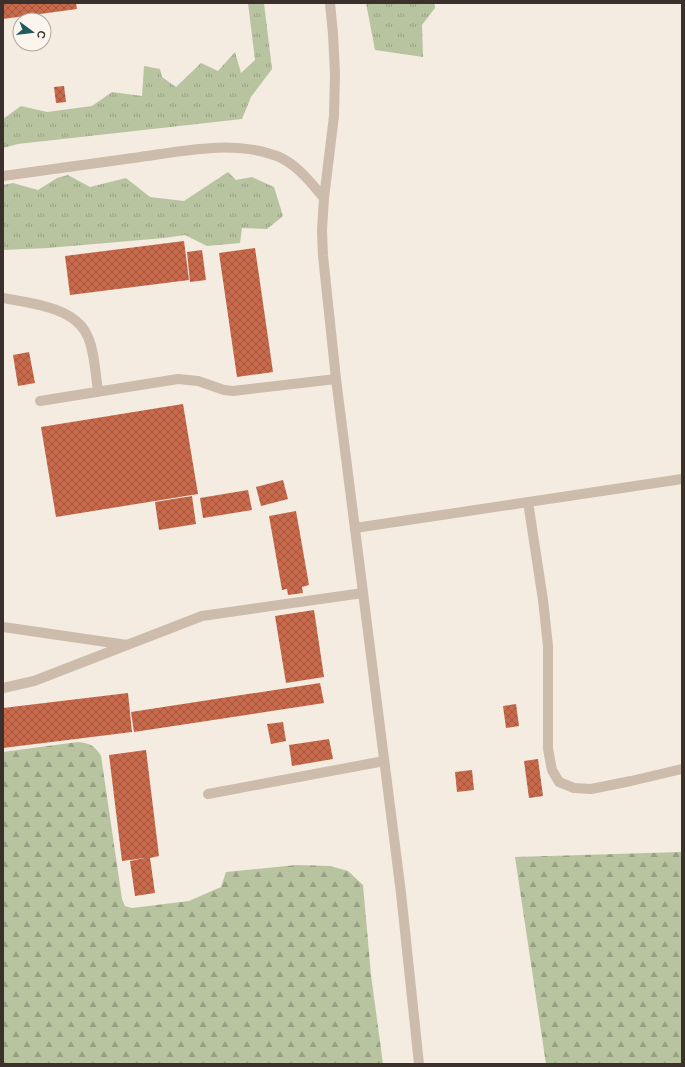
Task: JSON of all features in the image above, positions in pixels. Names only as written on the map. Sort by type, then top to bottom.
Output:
[{"type":"street","points":[[330,3],[335,74],[334,109],[324,198],[322,230],[323,256],[336,379],[401,893],[419,1064]]},
{"type":"street","points":[[3,176],[196,150],[230,147],[247,148],[263,151],[292,165],[306,177],[324,198]]},
{"type":"street","points":[[3,298],[48,307],[65,314],[79,323],[87,335],[91,346],[98,392]]},
{"type":"street","points":[[40,401],[178,379],[198,381],[224,390],[232,391],[336,379]]},
{"type":"street","points":[[355,528],[682,479]]},
{"type":"street","points":[[528,502],[543,600],[548,646],[548,749],[552,770],[559,782],[574,788],[591,789],[631,782],[682,769]]},
{"type":"street","points":[[3,688],[34,681],[202,616],[363,593]]},
{"type":"street","points":[[3,627],[129,645]]},
{"type":"street","points":[[208,794],[384,761]]},
{"type":"green space","points":[[248,3],[264,3],[272,69],[251,97],[242,119],[18,144],[3,148],[3,119],[21,106],[47,112],[92,106],[112,92],[142,96],[144,66],[160,69],[162,77],[176,87],[201,63],[218,71],[235,52],[241,73],[255,60]]},
{"type":"green space","points":[[366,3],[434,3],[435,8],[422,25],[423,57],[375,50]]},
{"type":"green space","points":[[228,172],[236,180],[252,177],[274,187],[283,216],[267,229],[242,228],[240,243],[207,246],[185,235],[48,248],[3,250],[3,185],[13,183],[38,190],[57,178],[68,175],[90,187],[126,178],[150,197],[184,201]]},
{"type":"green space","points":[[78,742],[86,743],[92,746],[101,756],[122,899],[125,906],[132,908],[189,901],[221,887],[226,872],[297,865],[330,866],[348,871],[363,885],[371,975],[383,1064],[3,1064],[3,752]]},
{"type":"green space","points":[[682,852],[682,1064],[546,1064],[515,857]]},
{"type":"building","points":[[3,3],[76,3],[77,9],[52,12],[12,12],[12,18],[3,19]]},
{"type":"building","points":[[64,86],[66,102],[56,103],[54,87]]},
{"type":"building","points":[[184,241],[189,280],[70,295],[65,256]]},
{"type":"building","points":[[255,248],[273,372],[237,377],[219,253]]},
{"type":"building","points":[[202,250],[206,280],[190,282],[187,252]]},
{"type":"building","points":[[29,352],[35,383],[18,386],[13,355]]},
{"type":"building","points":[[183,404],[198,494],[56,517],[41,427]]},
{"type":"building","points":[[283,480],[288,499],[261,506],[256,487]]},
{"type":"building","points":[[248,490],[252,510],[203,518],[200,498]]},
{"type":"building","points":[[192,496],[196,524],[159,530],[155,502]]},
{"type":"building","points":[[296,511],[309,585],[302,587],[303,593],[288,595],[287,589],[282,590],[269,516]]},
{"type":"building","points":[[314,610],[324,677],[286,683],[275,616]]},
{"type":"building","points":[[320,683],[324,703],[134,732],[131,712]]},
{"type":"building","points":[[128,693],[132,732],[3,748],[3,708]]},
{"type":"building","points":[[516,704],[519,726],[506,728],[503,706]]},
{"type":"building","points":[[283,722],[286,741],[271,744],[267,724]]},
{"type":"building","points":[[329,739],[333,759],[292,766],[289,745]]},
{"type":"building","points":[[146,750],[159,856],[150,858],[155,893],[135,896],[130,861],[145,858],[122,861],[109,755]]},
{"type":"building","points":[[538,759],[543,796],[529,798],[524,761]]},
{"type":"building","points":[[472,770],[474,790],[457,792],[455,772]]}]
